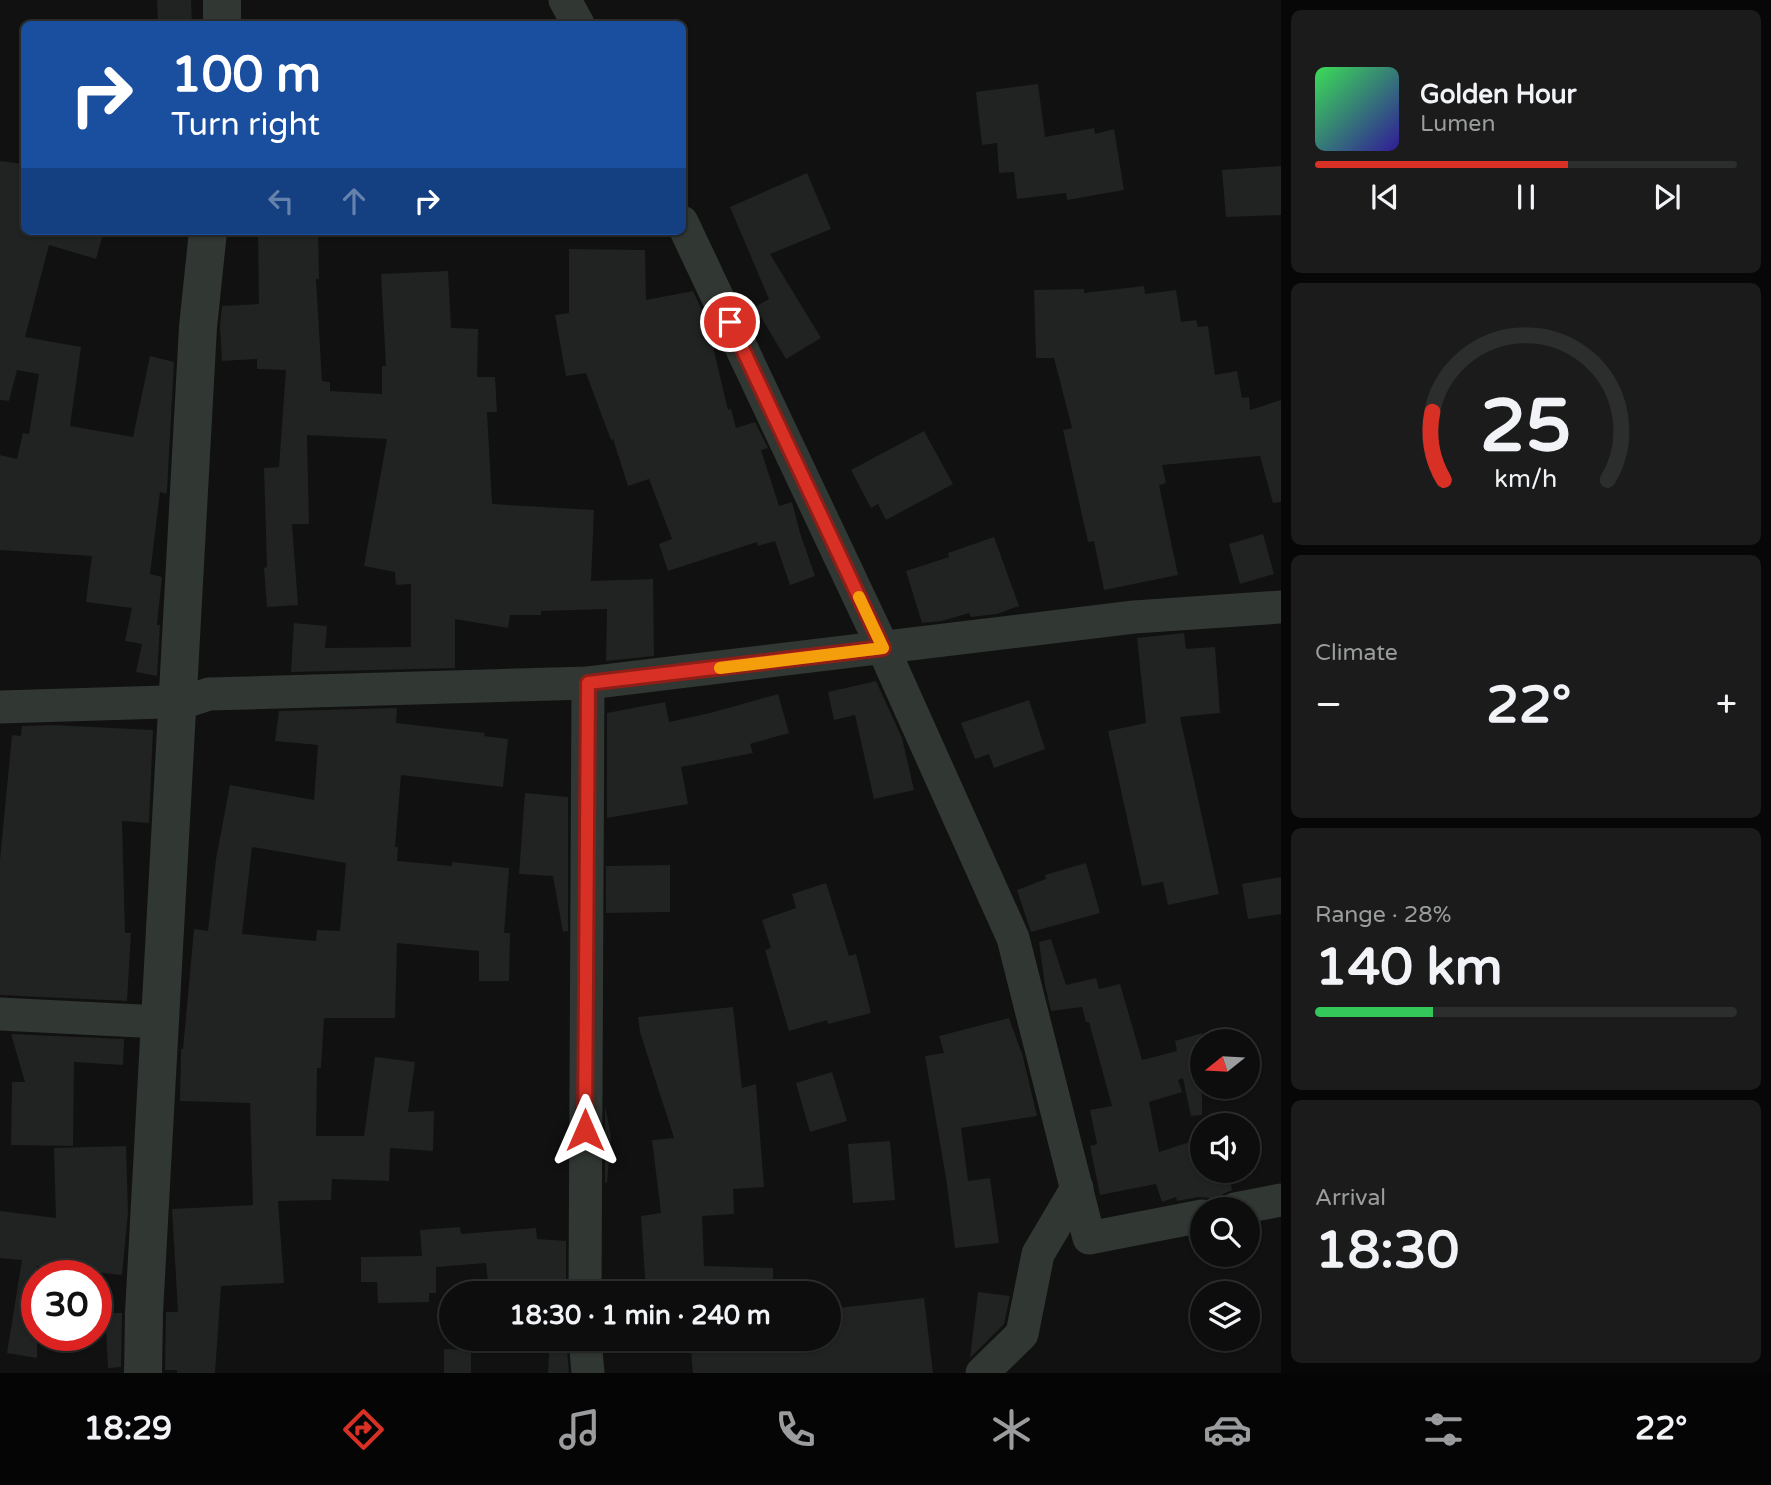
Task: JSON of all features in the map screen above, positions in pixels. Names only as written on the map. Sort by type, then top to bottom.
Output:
[{"type":"street","points":[[222,0],[222,21]]},
{"type":"street","points":[[565,0],[576,21]]},
{"type":"street","points":[[686,230],[883,648],[1013,938],[1089,1238],[1190,1218]]},
{"type":"street","points":[[143,1373],[198,327],[208,235]]},
{"type":"street","points":[[0,707],[165,702],[178,704],[209,694],[588,683],[1134,617],[1281,607]]},
{"type":"street","points":[[585,1281],[588,683]]},
{"type":"street","points":[[0,1014],[160,1022]]},
{"type":"street","points":[[982,1373],[1022,1334],[1038,1254],[1077,1188]]},
{"type":"street","points":[[1260,1204],[1281,1200]]},
{"type":"street","points":[[586,1351],[588,1373]]},
{"type":"building","points":[[157,0],[191,0],[192,21],[158,21]]},
{"type":"building","points":[[1038,84],[1045,137],[1094,128],[1095,134],[1114,129],[1124,190],[1067,200],[1066,193],[1017,199],[1014,172],[999,173],[997,143],[982,145],[976,92]]},
{"type":"building","points":[[0,161],[21,164],[21,235],[103,235],[96,259],[49,245],[25,337],[81,347],[70,426],[133,437],[150,356],[174,362],[167,490],[166,494],[160,492],[150,574],[162,577],[157,625],[160,625],[157,676],[136,672],[142,644],[125,641],[132,608],[86,602],[92,556],[0,550],[0,455],[17,459],[23,433],[29,434],[39,374],[17,370],[9,401],[0,400]]},
{"type":"building","points":[[1281,166],[1281,215],[1226,217],[1222,170]]},
{"type":"building","points":[[807,173],[831,229],[770,254],[821,338],[786,359],[755,307],[769,299],[730,207]]},
{"type":"building","points":[[258,235],[318,235],[319,279],[316,279],[322,381],[330,382],[330,391],[382,394],[382,366],[386,366],[381,274],[448,271],[451,328],[478,329],[477,377],[495,377],[497,412],[487,412],[492,504],[594,510],[591,581],[653,579],[654,656],[606,661],[607,609],[541,611],[541,615],[510,615],[508,628],[455,619],[455,668],[291,672],[294,623],[327,626],[325,648],[411,647],[411,584],[396,585],[395,572],[364,566],[387,439],[307,435],[309,524],[292,524],[298,605],[267,607],[264,568],[267,567],[264,468],[279,467],[286,370],[257,369],[257,359],[222,361],[220,326],[222,306],[259,304]]},
{"type":"building","points":[[569,249],[645,250],[646,300],[693,291],[707,321],[728,410],[731,409],[736,428],[755,422],[768,448],[761,450],[779,506],[792,502],[815,576],[790,585],[775,541],[758,546],[757,542],[668,571],[659,544],[672,539],[649,479],[628,486],[613,439],[611,440],[586,373],[566,376],[555,315],[569,313]]},
{"type":"building","points":[[1144,286],[1145,294],[1176,290],[1181,322],[1196,320],[1198,327],[1208,326],[1215,375],[1237,371],[1242,398],[1249,397],[1250,410],[1281,400],[1281,502],[1273,503],[1260,456],[1162,465],[1166,483],[1159,485],[1178,575],[1104,590],[1094,541],[1088,542],[1063,430],[1072,428],[1054,358],[1036,358],[1034,290],[1084,289],[1084,293]]},
{"type":"building","points":[[924,431],[953,484],[886,520],[878,504],[871,508],[851,470]]},
{"type":"building","points":[[1263,534],[1274,574],[1240,584],[1229,544]]},
{"type":"building","points":[[994,537],[1019,606],[997,614],[971,617],[969,613],[942,621],[922,623],[906,571],[949,557],[948,553]]},
{"type":"building","points":[[1184,633],[1186,649],[1215,647],[1220,713],[1180,717],[1219,894],[1168,905],[1163,882],[1142,886],[1108,731],[1146,723],[1137,638]]},
{"type":"building","points":[[876,681],[902,738],[914,790],[874,799],[855,715],[834,720],[828,692]]},
{"type":"building","points":[[778,694],[789,733],[750,744],[753,753],[681,767],[688,804],[607,818],[607,713],[665,702],[669,722]]},
{"type":"building","points":[[1029,700],[1045,749],[994,768],[989,754],[975,759],[961,723]]},
{"type":"building","points":[[397,708],[396,723],[485,733],[484,736],[508,739],[503,787],[401,775],[395,847],[398,847],[397,861],[452,866],[452,862],[509,868],[504,933],[510,933],[509,981],[479,981],[479,951],[397,943],[395,1018],[324,1018],[321,1068],[317,1068],[316,1136],[364,1136],[375,1057],[415,1062],[408,1112],[434,1111],[433,1151],[390,1148],[389,1181],[332,1179],[331,1200],[278,1201],[284,1283],[221,1286],[215,1373],[177,1373],[177,1370],[165,1370],[166,1312],[178,1312],[172,1209],[253,1205],[250,1103],[180,1101],[181,1049],[194,929],[208,931],[216,859],[230,785],[314,800],[318,745],[275,741],[279,711]],"holes":[[[252,847],[346,863],[340,931],[317,930],[316,941],[242,934]]]},
{"type":"building","points":[[22,726],[153,730],[149,823],[122,821],[125,933],[131,933],[127,1001],[0,995],[0,860],[12,735],[21,736]]},
{"type":"building","points":[[525,793],[568,797],[568,931],[563,932],[553,876],[519,874]]},
{"type":"building","points":[[1086,863],[1100,913],[1031,932],[1017,890],[1046,879],[1045,875]]},
{"type":"building","points":[[670,865],[670,912],[606,913],[606,866]]},
{"type":"building","points":[[1281,877],[1281,914],[1248,919],[1242,884]]},
{"type":"building","points":[[826,883],[849,956],[856,954],[871,1013],[828,1024],[827,1020],[789,1031],[765,950],[771,948],[762,920],[796,908],[792,894]]},
{"type":"building","points":[[1051,939],[1066,985],[1096,978],[1099,989],[1120,984],[1142,1060],[1177,1051],[1175,1041],[1190,1037],[1190,1099],[1202,1099],[1202,1113],[1190,1113],[1183,1078],[1178,1080],[1182,1092],[1149,1102],[1159,1152],[1190,1142],[1190,1183],[1231,1183],[1232,1190],[1221,1197],[1190,1197],[1177,1201],[1176,1197],[1162,1202],[1156,1184],[1100,1195],[1090,1146],[1097,1144],[1090,1110],[1112,1106],[1089,1022],[1086,1022],[1082,1007],[1051,1011],[1039,942]]},
{"type":"building","points":[[733,1007],[742,1088],[756,1084],[764,1187],[733,1189],[734,1214],[702,1216],[704,1266],[773,1268],[773,1281],[645,1281],[641,1216],[661,1213],[652,1140],[674,1138],[640,1032],[638,1017]]},
{"type":"building","points":[[1009,1018],[1023,1057],[1037,1116],[961,1128],[968,1181],[990,1178],[999,1243],[955,1248],[925,1056],[944,1053],[939,1036]]},
{"type":"building","points":[[11,1034],[124,1039],[123,1065],[74,1062],[73,1146],[11,1145],[12,1082],[25,1082]]},
{"type":"building","points":[[832,1072],[847,1121],[810,1132],[796,1083]]},
{"type":"building","points":[[605,1106],[611,1136],[607,1183],[605,1182]]},
{"type":"building","points":[[890,1141],[895,1200],[853,1203],[848,1144]]},
{"type":"building","points":[[126,1146],[128,1212],[122,1275],[112,1274],[112,1260],[0,1258],[0,1211],[56,1218],[54,1148]]},
{"type":"building","points":[[460,1227],[461,1234],[536,1228],[537,1239],[566,1241],[566,1281],[488,1281],[486,1263],[436,1267],[436,1293],[429,1293],[429,1302],[378,1303],[377,1282],[361,1282],[361,1257],[422,1256],[420,1230]]},
{"type":"building","points":[[21,1266],[21,1351],[37,1351],[37,1358],[7,1353]]},
{"type":"building","points":[[978,1292],[1010,1296],[1004,1324],[970,1358]]},
{"type":"building","points":[[924,1298],[933,1373],[693,1373],[691,1351],[841,1351],[841,1308]]},
{"type":"building","points":[[112,1313],[122,1313],[121,1367],[108,1368],[107,1351],[112,1351]]},
{"type":"building","points":[[444,1351],[471,1351],[471,1373],[444,1373]]},
{"type":"building","points":[[549,1351],[567,1351],[569,1373],[548,1373]]},
{"type":"slow traffic","points":[[720,668],[883,648],[859,597]]},
{"type":"route","points":[[585,1130],[588,683],[883,648],[730,322]]}]
